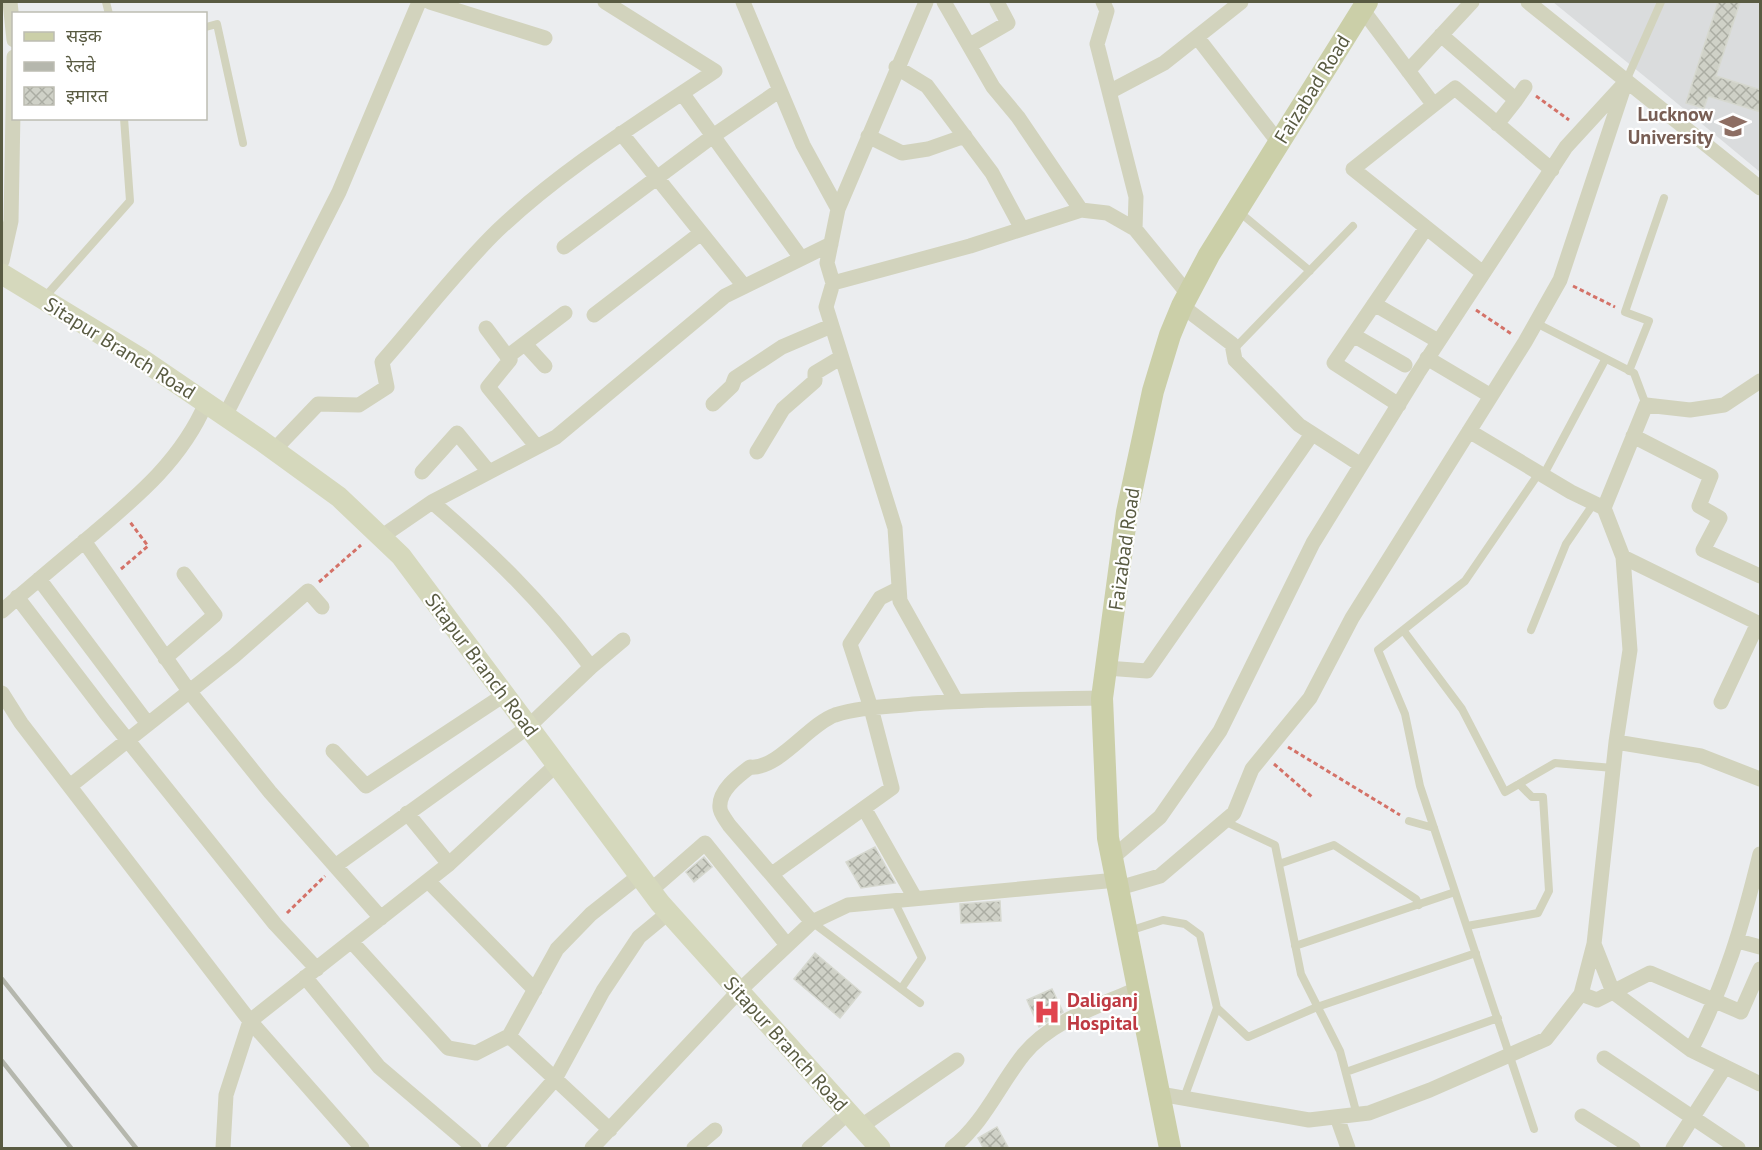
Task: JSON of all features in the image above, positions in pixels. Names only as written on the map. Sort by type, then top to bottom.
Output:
[{"type":"main road","name":"Faizabad Road","points":[[1170,1149],[1108,838],[1102,698],[1127,512],[1153,391],[1170,335],[1185,300],[1237,210],[1365,5]]},
{"type":"street","points":[[10,2],[12,21]]},
{"type":"street","points":[[225,416],[339,192],[418,2]]},
{"type":"street","points":[[430,2],[545,38]]},
{"type":"street","points":[[274,450],[318,404],[359,405],[387,387],[382,362],[497,232],[540,194],[621,133],[715,71],[605,2]]},
{"type":"street","points":[[743,2],[803,145],[838,209]]},
{"type":"street","points":[[926,2],[838,209],[827,263],[833,283],[826,307],[840,358],[896,528],[900,601],[956,701]]},
{"type":"street","points":[[944,2],[993,87],[1018,117],[1081,210]]},
{"type":"street","points":[[970,45],[1008,23],[997,2]]},
{"type":"street","points":[[1103,2],[1107,11],[1098,44],[1136,197],[1135,229]]},
{"type":"street","points":[[1111,91],[1164,63],[1240,2]]},
{"type":"street","points":[[1408,71],[1472,2]]},
{"type":"street","points":[[1528,2],[1761,188]]},
{"type":"street","points":[[1365,5],[1408,71],[1433,104]]},
{"type":"street","points":[[1441,35],[1521,93],[1497,124]]},
{"type":"street","points":[[1197,37],[1279,143]]},
{"type":"street","points":[[897,67],[927,86],[992,173],[1022,229]]},
{"type":"street","points":[[1112,858],[1160,818],[1220,731],[1313,543],[1427,358],[1566,147],[1626,81]]},
{"type":"street","points":[[592,1149],[739,991],[812,922],[848,905],[1118,884],[1160,876],[1234,813],[1252,769],[1310,698],[1352,618],[1525,342],[1560,280],[1626,81]]},
{"type":"street","points":[[1483,273],[1353,169],[1455,87],[1551,170]]},
{"type":"street","points":[[564,247],[713,136],[780,90]]},
{"type":"street","points":[[682,93],[801,258]]},
{"type":"street","points":[[2,261],[11,221],[12,120]]},
{"type":"street","points":[[621,133],[744,286]]},
{"type":"street","points":[[868,136],[902,153],[928,149],[965,136]]},
{"type":"street","points":[[833,283],[970,246],[1081,210],[1107,213],[1135,229],[1185,300],[1232,344],[1234,360],[1299,426],[1361,465]]},
{"type":"street","points":[[1399,405],[1334,363],[1426,228]]},
{"type":"street","points":[[594,315],[701,233]]},
{"type":"street","points":[[378,535],[432,502],[556,437],[724,296],[831,244]]},
{"type":"street","name":"Sitapur Branch Road","points":[[2,274],[140,358],[274,450],[339,497],[401,556],[668,913],[880,1149]]},
{"type":"street","points":[[1374,304],[1438,341]]},
{"type":"street","points":[[507,357],[565,313]]},
{"type":"street","points":[[713,404],[732,386],[735,378],[782,347],[831,326]]},
{"type":"street","points":[[486,328],[510,360],[488,387],[537,447]]},
{"type":"street","points":[[1353,335],[1405,365]]},
{"type":"street","points":[[525,344],[546,366]]},
{"type":"street","points":[[758,452],[783,409],[815,381],[815,373],[840,358]]},
{"type":"street","points":[[1427,358],[1491,396]]},
{"type":"street","points":[[1599,506],[1634,436],[1646,405],[1690,410],[1724,405],[1761,381]]},
{"type":"street","points":[[2,610],[143,492],[179,453],[195,429],[206,403]]},
{"type":"street","points":[[1160,1094],[1309,1120],[1369,1113],[1430,1090],[1546,1039],[1581,994],[1594,944],[1616,742],[1630,650],[1623,558],[1599,506],[1541,475],[1469,431]]},
{"type":"street","points":[[422,472],[457,433],[489,472]]},
{"type":"street","points":[[1106,668],[1147,671],[1311,434]]},
{"type":"street","points":[[1634,436],[1712,476],[1699,506],[1720,518],[1703,550],[1761,576]]},
{"type":"street","points":[[432,502],[501,562],[538,600],[591,667]]},
{"type":"street","points":[[84,541],[189,692],[270,792],[381,918]]},
{"type":"street","points":[[1623,558],[1759,624],[1721,702]]},
{"type":"street","points":[[165,658],[215,615],[184,574]]},
{"type":"street","points":[[39,579],[148,724]]},
{"type":"street","points":[[772,874],[892,788],[871,708],[850,644],[880,598],[898,589]]},
{"type":"street","points":[[69,786],[189,692],[308,591],[322,607]]},
{"type":"street","points":[[17,597],[127,740],[275,924],[379,1067],[474,1149]]},
{"type":"street","points":[[335,866],[528,727],[623,640]]},
{"type":"street","points":[[2,693],[21,723],[250,1022],[362,1149]]},
{"type":"street","points":[[333,751],[366,786],[504,695]]},
{"type":"street","points":[[812,922],[729,825],[720,809],[722,794],[750,767],[756,767],[778,756],[834,716],[871,708],[956,701],[1102,698]]},
{"type":"street","points":[[1616,742],[1701,756],[1760,778]]},
{"type":"street","points":[[224,1149],[226,1095],[250,1022],[449,864],[556,765]]},
{"type":"street","points":[[864,808],[915,898]]},
{"type":"street","points":[[406,813],[449,864]]},
{"type":"street","points":[[351,941],[448,1048],[476,1053],[509,1036],[558,950],[591,914],[645,884],[705,843],[787,945]]},
{"type":"street","points":[[1691,1050],[1716,1001],[1738,941],[1761,854]]},
{"type":"street","points":[[428,881],[535,990]]},
{"type":"street","points":[[495,1149],[555,1079],[603,991],[633,946],[668,913]]},
{"type":"street","points":[[1738,941],[1761,947]]},
{"type":"street","points":[[1594,944],[1613,992],[1691,1050],[1761,1084]]},
{"type":"street","points":[[1581,994],[1597,1000],[1650,973],[1741,1012],[1761,969]]},
{"type":"street","points":[[952,1149],[968,1136],[1025,1053],[1053,1028],[1139,988]]},
{"type":"street","points":[[509,1036],[610,1130]]},
{"type":"street","points":[[1604,1059],[1738,1149]]},
{"type":"street","points":[[813,1147],[854,1120],[957,1060]]},
{"type":"street","points":[[1673,1149],[1725,1067]]},
{"type":"street","points":[[1582,1116],[1633,1149]]},
{"type":"street","points":[[1337,1117],[1348,1149]]},
{"type":"street","points":[[694,1149],[716,1130]]},
{"type":"lane","points":[[1626,81],[1661,2]]},
{"type":"lane","points":[[207,27],[217,24],[243,143]]},
{"type":"lane","points":[[43,299],[130,201],[124,120]]},
{"type":"lane","points":[[1629,371],[1649,321],[1624,312],[1664,198]]},
{"type":"lane","points":[[1237,210],[1310,271]]},
{"type":"lane","points":[[1233,350],[1353,226]]},
{"type":"lane","points":[[1536,323],[1634,373],[1646,405]]},
{"type":"lane","points":[[1534,1129],[1420,786],[1405,714],[1378,650],[1465,581],[1541,475],[1605,360]]},
{"type":"lane","points":[[1531,630],[1566,544],[1599,506]]},
{"type":"lane","points":[[1403,630],[1462,709],[1505,792],[1555,763],[1613,768]]},
{"type":"lane","points":[[1467,926],[1538,913],[1549,891],[1543,797],[1532,796],[1519,784]]},
{"type":"lane","points":[[1224,821],[1275,845],[1301,974],[1340,1051],[1357,1115]]},
{"type":"lane","points":[[1409,821],[1434,828]]},
{"type":"lane","points":[[1279,864],[1334,845],[1416,899],[1419,904]]},
{"type":"lane","points":[[1295,946],[1455,892]]},
{"type":"lane","points":[[894,901],[922,958],[901,989]]},
{"type":"lane","points":[[1128,932],[1163,920],[1185,924],[1200,935],[1217,1008],[1184,1098]]},
{"type":"lane","points":[[812,922],[920,1003]]},
{"type":"lane","points":[[1217,1008],[1248,1037],[1317,1006],[1476,953]]},
{"type":"lane","points":[[1346,1072],[1498,1018]]},
{"type":"path","points":[[1521,93],[1572,122]]},
{"type":"path","points":[[1560,280],[1624,312]]},
{"type":"path","points":[[1464,302],[1525,342]]},
{"type":"path","points":[[110,578],[148,546],[121,510]]},
{"type":"path","points":[[308,591],[378,535]]},
{"type":"path","points":[[1276,740],[1409,821]]},
{"type":"path","points":[[1264,755],[1312,797]]},
{"type":"path","points":[[275,924],[335,866]]},
{"type":"shaded area","name":"Lucknow University","points":[[1553,2],[1760,2],[1760,172],[1649,80]]},
{"type":"building","points":[[1718,2],[1740,2],[1716,76],[1761,90],[1761,112],[1708,96],[1704,108],[1686,103]]},
{"type":"building","points":[[875,847],[895,883],[861,888],[846,862]]},
{"type":"building","points":[[704,857],[712,867],[694,882],[686,872]]},
{"type":"building","points":[[1000,901],[1001,921],[961,923],[960,904]]},
{"type":"building","points":[[815,953],[861,992],[840,1018],[794,979]]},
{"type":"building","points":[[1052,989],[1063,1012],[1039,1027],[1027,1000]]},
{"type":"building","points":[[997,1127],[1009,1149],[984,1149],[978,1138]]},
{"type":"railway","points":[[2,979],[136,1148]]},
{"type":"railway","points":[[2,1061],[71,1148]]},
{"type":"place","name":"Lucknow University","points":[[1733,126]]},
{"type":"place","name":"Daliganj Hospital","points":[[1047,1012]]}]
